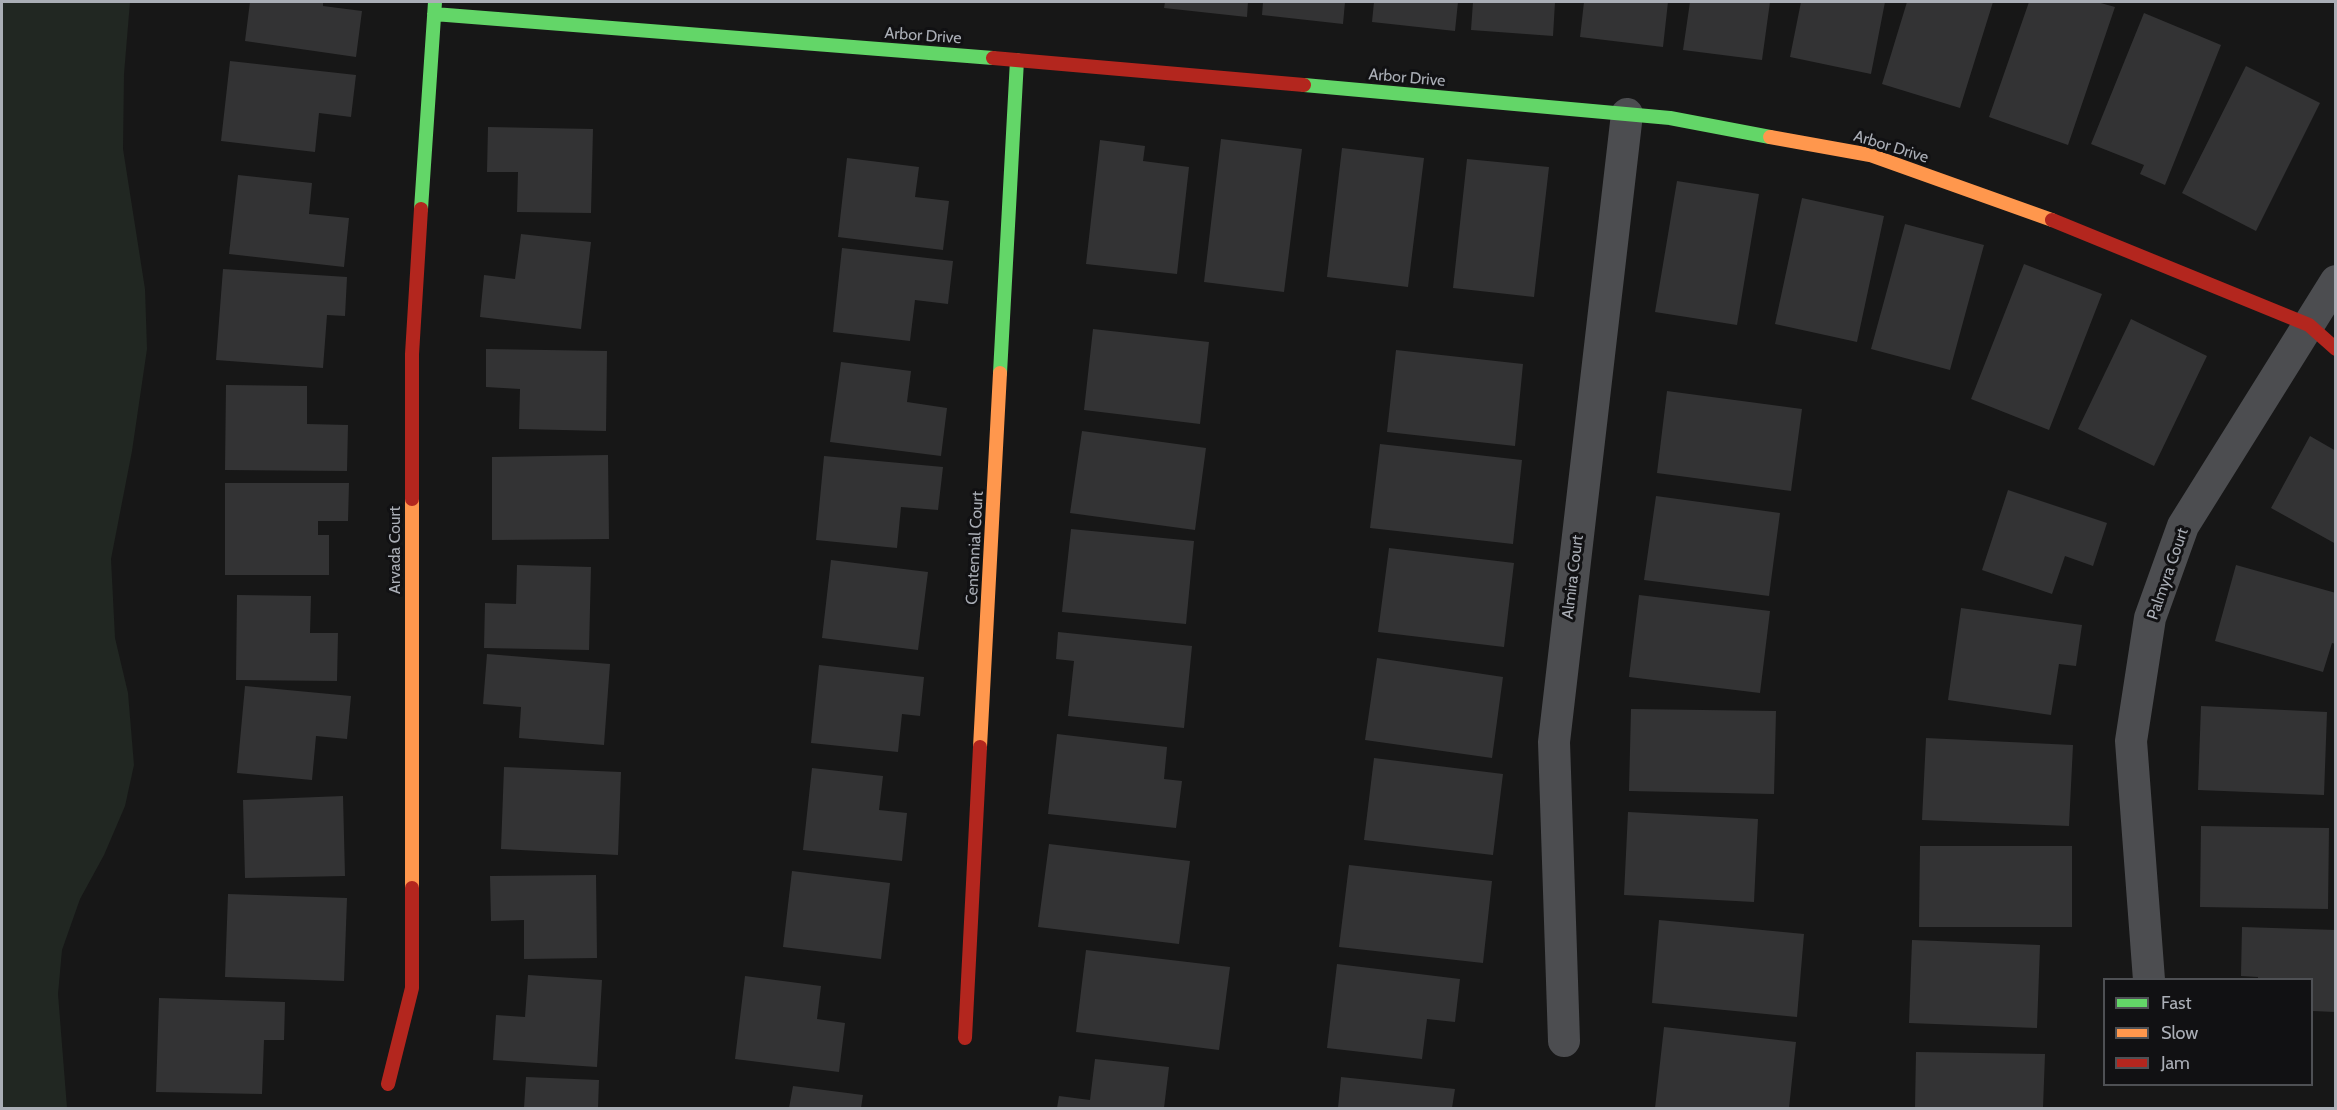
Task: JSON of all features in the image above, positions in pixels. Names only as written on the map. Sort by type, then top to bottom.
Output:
[{"type":"street","name":"Arbor Drive","points":[[435,8],[1670,118],[1870,155],[2048,218],[2309,325],[2336,349]]},
{"type":"street","name":"Arvada Court","points":[[388,1084],[412,988],[411,354],[435,8]]},
{"type":"street","name":"Centennial Court","points":[[965,1038],[1017,60]]},
{"type":"street","name":"Almira Court","points":[[1564,1041],[1554,742],[1627,114]]},
{"type":"street","name":"Palmyra Court","points":[[2149,978],[2131,741],[2151,618],[2183,526],[2336,281]]},
{"type":"shaded area","points":[[2,2],[130,2],[124,74],[123,149],[145,289],[147,349],[132,451],[111,559],[115,638],[128,693],[134,765],[125,806],[104,855],[80,899],[62,950],[58,994],[67,1108],[2,1108]]},
{"type":"building","points":[[250,2],[323,2],[323,6],[362,11],[356,57],[245,41]]},
{"type":"building","points":[[1165,2],[1248,2],[1247,17],[1164,8]]},
{"type":"building","points":[[1263,2],[1345,2],[1343,24],[1262,15]]},
{"type":"building","points":[[1374,2],[1458,2],[1455,31],[1372,22]]},
{"type":"building","points":[[1473,2],[1555,2],[1553,36],[1471,30]]},
{"type":"building","points":[[1584,2],[1668,2],[1663,47],[1580,37]]},
{"type":"building","points":[[1690,2],[1770,2],[1762,60],[1683,50]]},
{"type":"building","points":[[1801,2],[1885,2],[1871,74],[1790,57]]},
{"type":"building","points":[[1907,2],[1993,2],[1960,108],[1882,84]]},
{"type":"building","points":[[2029,2],[2097,2],[2115,7],[2068,145],[1989,117]]},
{"type":"building","points":[[2144,13],[2221,45],[2165,185],[2140,174],[2144,165],[2091,144]]},
{"type":"building","points":[[230,61],[356,75],[351,117],[319,113],[315,152],[221,141]]},
{"type":"building","points":[[2246,66],[2320,103],[2256,231],[2182,193]]},
{"type":"building","points":[[488,127],[593,129],[591,213],[517,212],[518,172],[487,172]]},
{"type":"building","points":[[1221,139],[1302,149],[1284,292],[1204,282]]},
{"type":"building","points":[[1100,140],[1145,146],[1143,161],[1189,167],[1177,274],[1086,264]]},
{"type":"building","points":[[1342,148],[1424,158],[1408,287],[1327,277]]},
{"type":"building","points":[[847,158],[919,167],[915,197],[949,201],[943,250],[838,237]]},
{"type":"building","points":[[1467,159],[1549,167],[1534,297],[1453,288]]},
{"type":"building","points":[[238,175],[312,183],[309,214],[349,218],[344,267],[229,254]]},
{"type":"building","points":[[1677,181],[1759,194],[1737,325],[1655,312]]},
{"type":"building","points":[[1802,198],[1884,216],[1857,342],[1775,324]]},
{"type":"building","points":[[1905,224],[1984,245],[1950,370],[1871,349]]},
{"type":"building","points":[[521,234],[591,242],[581,329],[480,317],[484,275],[515,279]]},
{"type":"building","points":[[842,248],[953,261],[948,304],[915,300],[910,341],[833,332]]},
{"type":"building","points":[[2024,264],[2102,294],[2049,430],[1971,399]]},
{"type":"building","points":[[223,269],[347,277],[345,316],[327,315],[323,368],[216,360]]},
{"type":"building","points":[[2131,319],[2207,356],[2154,466],[2078,429]]},
{"type":"building","points":[[1093,329],[1209,342],[1200,424],[1084,410]]},
{"type":"building","points":[[486,349],[607,351],[606,431],[519,429],[520,389],[486,387]]},
{"type":"building","points":[[1396,350],[1523,364],[1515,446],[1387,432]]},
{"type":"building","points":[[841,362],[911,371],[907,402],[947,408],[941,456],[830,442]]},
{"type":"building","points":[[226,385],[307,386],[307,424],[348,425],[347,471],[225,470]]},
{"type":"building","points":[[1667,391],[1802,409],[1791,491],[1657,473]]},
{"type":"building","points":[[1082,431],[1206,448],[1195,530],[1070,513]]},
{"type":"building","points":[[2310,436],[2336,451],[2336,544],[2271,508]]},
{"type":"building","points":[[1380,444],[1522,460],[1513,544],[1370,528]]},
{"type":"building","points":[[608,455],[609,539],[492,540],[492,457]]},
{"type":"building","points":[[824,456],[943,467],[938,510],[901,507],[897,548],[816,540]]},
{"type":"building","points":[[225,483],[349,483],[348,521],[318,521],[318,535],[329,535],[329,575],[225,575]]},
{"type":"building","points":[[2008,490],[2107,523],[2093,566],[2065,556],[2052,594],[1982,570]]},
{"type":"building","points":[[1656,496],[1780,513],[1769,596],[1644,580]]},
{"type":"building","points":[[1071,529],[1194,541],[1186,624],[1062,612]]},
{"type":"building","points":[[1389,548],[1514,563],[1504,647],[1378,632]]},
{"type":"building","points":[[831,560],[928,572],[918,650],[822,638]]},
{"type":"building","points":[[517,565],[591,567],[589,650],[484,648],[485,603],[516,604]]},
{"type":"building","points":[[2236,565],[2336,593],[2336,644],[2332,643],[2323,672],[2215,641]]},
{"type":"building","points":[[237,595],[311,596],[310,633],[338,633],[337,681],[236,680]]},
{"type":"building","points":[[1639,595],[1770,611],[1760,693],[1629,677]]},
{"type":"building","points":[[1961,608],[2082,625],[2076,666],[2059,664],[2051,715],[1948,700]]},
{"type":"building","points":[[1058,632],[1192,646],[1184,728],[1068,716],[1074,661],[1056,659]]},
{"type":"building","points":[[487,654],[610,664],[604,745],[519,738],[521,707],[483,704]]},
{"type":"building","points":[[1377,658],[1503,677],[1492,758],[1365,740]]},
{"type":"building","points":[[819,665],[924,677],[920,716],[902,714],[898,752],[811,743]]},
{"type":"building","points":[[245,686],[351,696],[347,739],[316,736],[312,780],[237,773]]},
{"type":"building","points":[[2201,706],[2327,712],[2324,795],[2198,790]]},
{"type":"building","points":[[1631,709],[1776,711],[1774,794],[1629,791]]},
{"type":"building","points":[[1057,734],[1167,747],[1164,779],[1182,781],[1176,828],[1048,814]]},
{"type":"building","points":[[1926,738],[2073,745],[2069,826],[1922,820]]},
{"type":"building","points":[[1374,758],[1503,774],[1493,855],[1364,840]]},
{"type":"building","points":[[504,767],[621,772],[618,855],[501,849]]},
{"type":"building","points":[[812,768],[883,776],[879,810],[907,813],[902,861],[803,850]]},
{"type":"building","points":[[343,796],[345,876],[245,878],[243,800]]},
{"type":"building","points":[[1628,812],[1758,819],[1754,902],[1624,895]]},
{"type":"building","points":[[2201,826],[2329,828],[2328,909],[2200,907]]},
{"type":"building","points":[[1049,844],[1190,861],[1179,944],[1038,927]]},
{"type":"building","points":[[1920,846],[2072,846],[2072,927],[1919,927]]},
{"type":"building","points":[[1349,865],[1492,881],[1483,963],[1339,947]]},
{"type":"building","points":[[792,871],[890,883],[881,959],[783,947]]},
{"type":"building","points":[[596,875],[597,958],[524,959],[524,920],[491,921],[490,876]]},
{"type":"building","points":[[228,894],[347,898],[344,981],[225,977]]},
{"type":"building","points":[[1659,920],[1804,934],[1797,1017],[1652,1003]]},
{"type":"building","points":[[2242,927],[2336,930],[2336,1012],[2313,1011],[2313,978],[2241,976]]},
{"type":"building","points":[[1912,940],[2040,945],[2037,1028],[1909,1023]]},
{"type":"building","points":[[1086,950],[1230,967],[1219,1050],[1076,1032]]},
{"type":"building","points":[[1337,964],[1460,979],[1455,1022],[1427,1019],[1422,1059],[1327,1048]]},
{"type":"building","points":[[528,975],[602,980],[597,1067],[493,1060],[496,1015],[525,1017]]},
{"type":"building","points":[[745,976],[821,986],[817,1019],[845,1023],[839,1072],[735,1059]]},
{"type":"building","points":[[159,998],[285,1002],[284,1040],[264,1040],[262,1094],[156,1092]]},
{"type":"building","points":[[1664,1027],[1796,1042],[1789,1108],[1655,1108]]},
{"type":"building","points":[[1916,1052],[2045,1054],[2043,1108],[1915,1108]]},
{"type":"building","points":[[1095,1059],[1169,1067],[1164,1108],[1057,1108],[1059,1096],[1090,1100]]},
{"type":"building","points":[[526,1077],[599,1080],[598,1108],[524,1108]]},
{"type":"building","points":[[1341,1077],[1455,1089],[1452,1108],[1338,1108]]},
{"type":"building","points":[[793,1086],[863,1095],[861,1108],[789,1108]]},
{"type":"traffic: fast","points":[[421,209],[435,2]]},
{"type":"traffic: fast","points":[[434,14],[993,58]]},
{"type":"traffic: fast","points":[[1000,373],[1017,60]]},
{"type":"traffic: fast","points":[[1304,85],[1670,118],[1770,137]]},
{"type":"traffic: slow","points":[[1770,137],[1870,155],[2052,220]]},
{"type":"traffic: slow","points":[[980,747],[1000,373]]},
{"type":"traffic: slow","points":[[412,499],[412,888]]},
{"type":"traffic: jam","points":[[993,58],[1304,85]]},
{"type":"traffic: jam","points":[[412,499],[412,354],[421,209]]},
{"type":"traffic: jam","points":[[2052,220],[2309,325],[2336,349]]},
{"type":"traffic: jam","points":[[965,1038],[980,747]]},
{"type":"traffic: jam","points":[[388,1084],[412,988],[412,888]]}]
